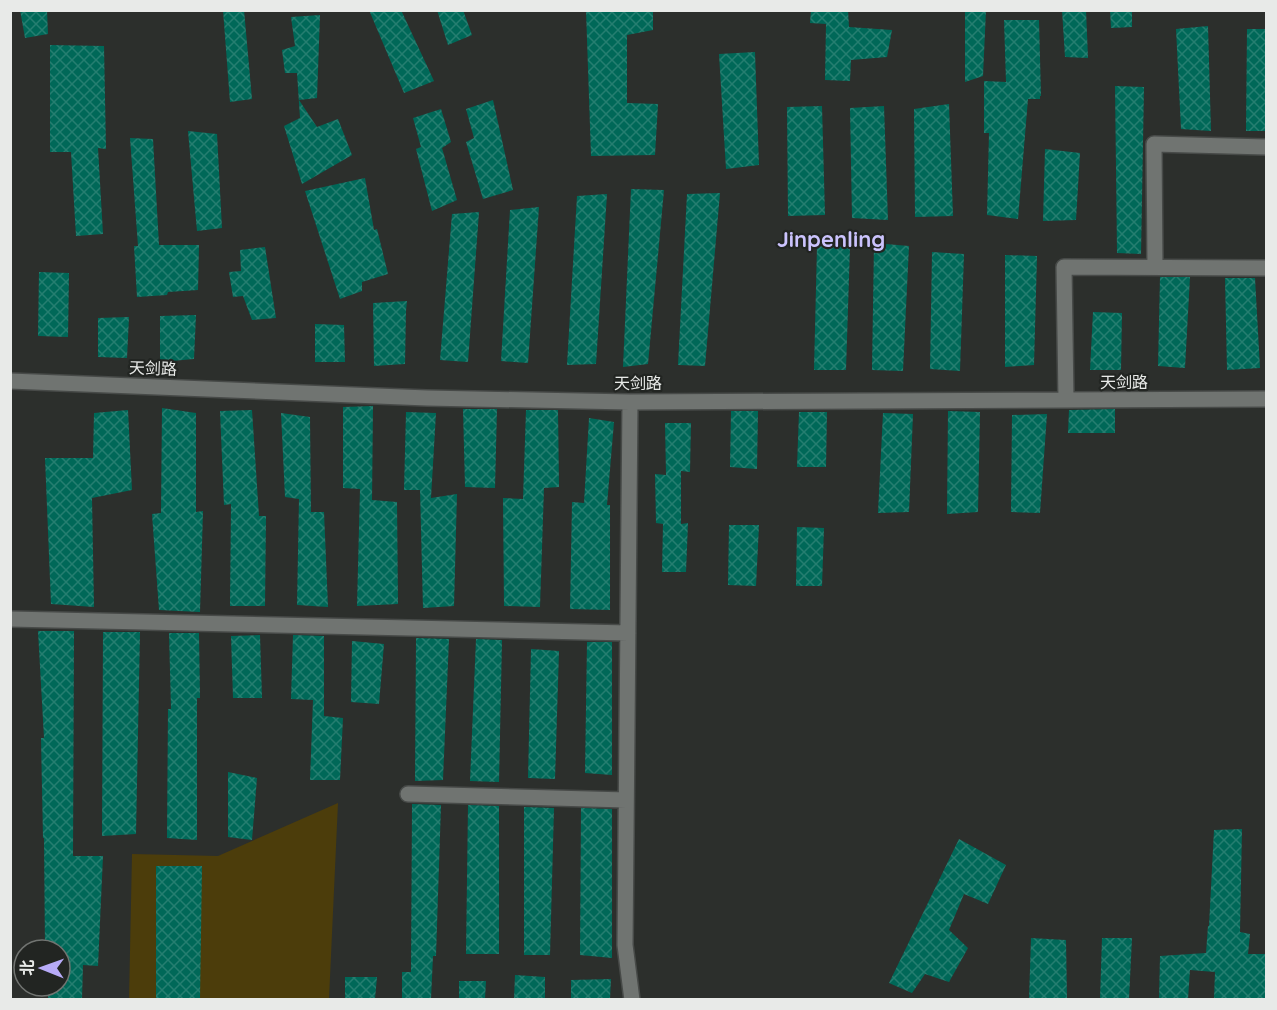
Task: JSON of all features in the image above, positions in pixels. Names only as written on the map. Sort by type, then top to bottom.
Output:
[{"type":"street","points":[[1155,267],[1154,144],[1266,147]]},
{"type":"street","points":[[1066,400],[1064,267],[1266,268]]},
{"type":"street","name":"天剑路","points":[[10,381],[427,398],[630,402],[1266,399]]},
{"type":"street","points":[[630,402],[625,945],[632,999]]},
{"type":"street","points":[[10,619],[628,633]]},
{"type":"street","points":[[408,794],[626,800]]},
{"type":"shaded area","points":[[338,803],[329,999],[129,1000],[132,854],[218,856]]},
{"type":"building","points":[[20,10],[47,10],[48,34],[25,38]]},
{"type":"building","points":[[223,10],[244,10],[252,99],[230,102]]},
{"type":"building","points":[[369,10],[401,10],[434,81],[404,93]]},
{"type":"building","points":[[437,10],[463,10],[472,35],[448,45]]},
{"type":"building","points":[[586,10],[653,10],[653,30],[627,35],[627,103],[658,104],[655,155],[591,156]]},
{"type":"building","points":[[811,10],[848,10],[849,27],[892,30],[887,57],[851,60],[850,81],[825,80],[826,24],[810,23]]},
{"type":"building","points":[[965,10],[986,10],[983,76],[965,82]]},
{"type":"building","points":[[1062,10],[1086,10],[1088,58],[1065,57]]},
{"type":"building","points":[[1110,10],[1132,10],[1132,27],[1111,28]]},
{"type":"building","points":[[320,15],[317,98],[299,100],[317,127],[338,119],[352,155],[302,184],[284,126],[300,118],[297,73],[285,73],[282,50],[295,46],[291,17]]},
{"type":"building","points":[[1004,20],[1039,20],[1041,96],[1040,99],[1028,99],[1018,219],[987,215],[989,133],[984,133],[984,81],[1006,82]]},
{"type":"building","points":[[1208,26],[1211,131],[1181,129],[1176,29]]},
{"type":"building","points":[[1247,29],[1266,29],[1266,131],[1246,131]]},
{"type":"building","points":[[50,45],[104,46],[106,149],[98,148],[103,234],[76,236],[71,152],[50,152]]},
{"type":"building","points":[[755,52],[759,165],[726,169],[719,54]]},
{"type":"building","points":[[1115,86],[1144,87],[1141,254],[1117,253]]},
{"type":"building","points":[[493,100],[513,190],[483,199],[466,142],[474,138],[466,109]]},
{"type":"building","points":[[949,104],[953,216],[915,217],[914,109]]},
{"type":"building","points":[[822,106],[825,215],[788,216],[787,107]]},
{"type":"building","points":[[884,106],[888,220],[852,218],[850,108]]},
{"type":"building","points":[[441,109],[451,142],[442,148],[457,200],[432,211],[416,149],[421,147],[413,118]]},
{"type":"building","points":[[188,131],[217,134],[222,228],[197,231]]},
{"type":"building","points":[[130,138],[153,139],[159,245],[199,245],[198,290],[137,297],[134,246],[138,246]]},
{"type":"building","points":[[1045,149],[1080,153],[1076,220],[1043,221]]},
{"type":"building","points":[[365,178],[374,230],[377,229],[388,274],[362,282],[362,291],[340,299],[305,191]]},
{"type":"building","points":[[631,189],[664,190],[648,364],[623,367]]},
{"type":"building","points":[[720,193],[705,366],[678,365],[687,194]]},
{"type":"building","points":[[607,194],[596,364],[567,365],[577,196]]},
{"type":"building","points":[[539,207],[528,363],[501,361],[510,210]]},
{"type":"building","points":[[479,212],[468,362],[440,360],[452,214]]},
{"type":"building","points":[[874,243],[909,246],[903,371],[872,370]]},
{"type":"building","points":[[817,246],[850,247],[846,370],[814,370]]},
{"type":"building","points":[[265,247],[276,318],[252,320],[243,296],[233,297],[229,272],[241,271],[240,250]]},
{"type":"building","points":[[932,252],[964,254],[960,371],[930,369]]},
{"type":"building","points":[[1005,255],[1037,256],[1034,365],[1005,367]]},
{"type":"building","points":[[39,272],[69,273],[68,337],[38,336]]},
{"type":"building","points":[[1160,277],[1190,277],[1185,368],[1158,366]]},
{"type":"building","points":[[1225,278],[1255,278],[1260,368],[1227,370]]},
{"type":"building","points":[[407,301],[405,364],[374,366],[373,303]]},
{"type":"building","points":[[1093,312],[1122,313],[1121,370],[1090,370]]},
{"type":"building","points":[[196,315],[194,359],[160,362],[160,316]]},
{"type":"building","points":[[129,317],[127,358],[98,357],[98,318]]},
{"type":"building","points":[[315,324],[344,325],[345,362],[315,362]]},
{"type":"building","points":[[373,406],[372,500],[397,502],[398,604],[357,606],[360,489],[343,488],[343,407]]},
{"type":"building","points":[[162,408],[196,413],[196,512],[203,511],[200,612],[159,610],[152,514],[161,513]]},
{"type":"building","points":[[463,409],[497,409],[495,488],[465,487]]},
{"type":"building","points":[[1115,409],[1115,433],[1068,433],[1069,410]]},
{"type":"building","points":[[128,410],[132,490],[92,498],[94,607],[51,604],[45,458],[93,458],[94,413]]},
{"type":"building","points":[[252,410],[259,516],[266,516],[265,606],[230,606],[231,504],[224,505],[220,411]]},
{"type":"building","points":[[526,410],[558,410],[559,487],[544,488],[540,607],[504,606],[503,498],[523,499]]},
{"type":"building","points":[[731,411],[758,411],[757,469],[730,467]]},
{"type":"building","points":[[948,411],[980,412],[978,512],[947,514]]},
{"type":"building","points":[[406,412],[436,413],[431,498],[457,494],[454,606],[423,608],[420,490],[404,490]]},
{"type":"building","points":[[799,412],[827,412],[826,467],[797,467]]},
{"type":"building","points":[[281,413],[310,417],[311,512],[324,512],[328,607],[297,605],[299,499],[285,497]]},
{"type":"building","points":[[883,413],[913,414],[909,512],[878,513]]},
{"type":"building","points":[[1047,414],[1040,513],[1011,512],[1012,415]]},
{"type":"building","points":[[589,418],[614,422],[607,505],[610,505],[610,610],[570,609],[572,502],[584,503]]},
{"type":"building","points":[[665,423],[691,423],[690,472],[681,471],[681,524],[688,523],[686,572],[662,572],[663,524],[656,523],[655,474],[666,475]]},
{"type":"building","points":[[729,525],[759,525],[756,586],[728,585]]},
{"type":"building","points":[[797,527],[824,528],[822,586],[796,586]]},
{"type":"building","points":[[38,631],[74,631],[73,856],[103,856],[98,966],[83,965],[82,999],[48,999],[72,998],[72,938],[45,938],[41,738],[44,738]]},
{"type":"building","points":[[103,632],[140,632],[136,834],[102,836]]},
{"type":"building","points":[[169,633],[199,633],[197,840],[167,838],[168,709],[171,709]]},
{"type":"building","points":[[260,635],[262,698],[233,698],[231,636]]},
{"type":"building","points":[[293,635],[324,636],[324,716],[343,718],[340,780],[310,780],[313,700],[291,699]]},
{"type":"building","points":[[416,638],[449,639],[443,780],[415,781]]},
{"type":"building","points":[[476,639],[502,640],[499,782],[470,781]]},
{"type":"building","points":[[352,641],[384,644],[379,704],[351,702]]},
{"type":"building","points":[[587,642],[612,642],[612,775],[585,773]]},
{"type":"building","points":[[531,649],[559,651],[555,779],[528,778]]},
{"type":"building","points":[[228,772],[257,778],[252,840],[228,837]]},
{"type":"building","points":[[412,804],[441,805],[436,956],[433,956],[431,999],[402,999],[402,972],[411,972]]},
{"type":"building","points":[[468,805],[499,806],[499,954],[466,954]]},
{"type":"building","points":[[524,807],[554,808],[550,955],[524,955]]},
{"type":"building","points":[[581,808],[612,809],[612,958],[580,955]]},
{"type":"building","points":[[1242,829],[1240,932],[1250,934],[1248,954],[1266,954],[1266,999],[1214,999],[1215,972],[1190,970],[1188,999],[1159,999],[1160,956],[1206,953],[1214,830]]},
{"type":"building","points":[[959,839],[1006,865],[988,904],[964,894],[949,930],[968,948],[949,982],[925,974],[912,993],[889,983]]},
{"type":"building","points":[[156,866],[202,866],[200,999],[156,999]]},
{"type":"building","points":[[1031,938],[1066,940],[1067,999],[1029,999]]},
{"type":"building","points":[[1102,938],[1132,938],[1129,999],[1100,999]]},
{"type":"building","points":[[515,975],[545,977],[545,999],[514,999]]},
{"type":"building","points":[[345,977],[377,977],[375,999],[345,999]]},
{"type":"building","points":[[611,979],[610,999],[571,999],[571,980]]},
{"type":"building","points":[[459,981],[486,981],[485,999],[459,999]]},
{"type":"district","name":"Jinpenling","points":[[831,239]]}]
